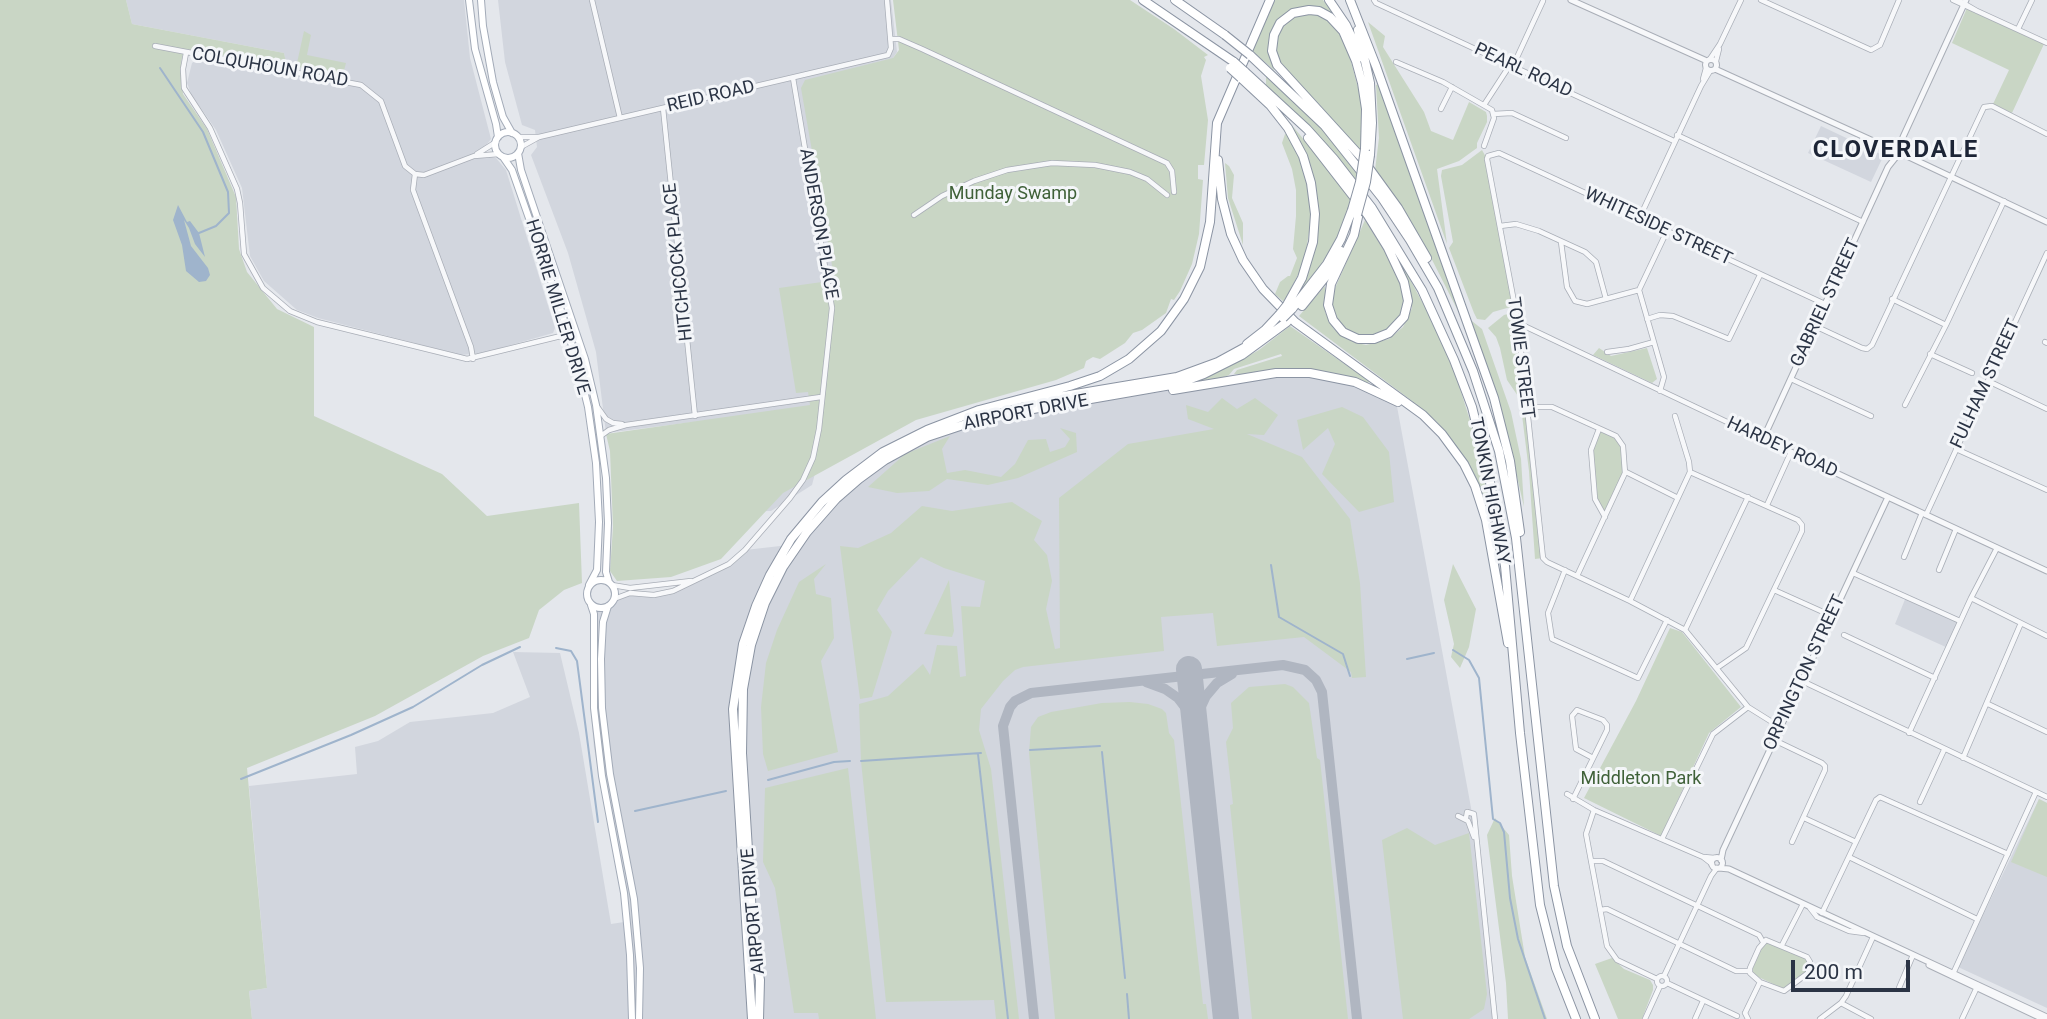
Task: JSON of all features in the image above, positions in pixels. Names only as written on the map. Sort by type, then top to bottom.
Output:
[{"type":"highway","name":"TONKIN HIGHWAY","points":[[1143,0],[1202,39],[1242,74],[1254,80],[1322,145],[1372,208],[1422,290],[1454,360],[1480,438],[1499,522],[1539,905],[1556,968],[1576,1019]]},
{"type":"highway","name":"TONKIN HIGHWAY","points":[[1175,0],[1250,55],[1282,83],[1338,141],[1375,187],[1410,240],[1438,288],[1457,330],[1499,451],[1511,506],[1554,886],[1567,946],[1595,1019]]},
{"type":"highway","points":[[940,424],[979,410],[1091,380],[1129,359],[1161,331],[1190,290],[1204,251],[1210,222],[1217,123],[1270,0]]},
{"type":"highway","points":[[1329,0],[1356,45],[1371,101]]},
{"type":"highway","points":[[1254,80],[1309,139],[1349,190],[1388,248],[1407,292],[1406,310],[1395,329],[1374,339],[1358,339],[1343,332],[1333,320],[1328,305],[1331,284],[1354,234],[1356,214],[1360,182],[1368,152],[1371,101],[1366,59],[1350,0]]},
{"type":"highway","points":[[1350,0],[1372,54],[1497,405],[1516,495],[1520,573]]},
{"type":"highway","points":[[1368,152],[1362,83],[1343,31],[1330,17],[1319,11],[1293,13],[1280,23],[1274,35],[1272,47],[1275,62],[1361,157],[1413,233],[1445,293],[1471,353],[1492,417],[1499,451]]},
{"type":"highway","points":[[1242,74],[1288,128],[1303,156],[1311,183],[1315,215],[1312,242],[1291,309]]},
{"type":"highway","points":[[1229,92],[1219,136],[1218,172],[1225,213],[1243,260],[1263,289],[1287,316],[1413,407],[1442,434],[1470,475],[1483,508],[1517,702]]},
{"type":"highway","name":"AIRPORT DRIVE","points":[[759,1019],[761,980],[754,942],[741,717],[743,689],[751,645],[776,580],[807,532],[831,505],[866,473],[900,451],[942,431],[987,417],[1163,387],[1204,374],[1254,348],[1327,275],[1340,254],[1361,202],[1368,152]]},
{"type":"highway","points":[[940,424],[1003,407],[1177,377],[1250,344],[1283,318]]},
{"type":"highway","points":[[1114,396],[1148,394],[1276,373],[1319,374],[1344,378],[1377,390],[1442,434]]},
{"type":"highway","name":"AIRPORT DRIVE","points":[[752,1019],[733,719],[736,680],[747,632],[775,566],[797,532],[822,502],[874,458],[912,436],[940,424]]},
{"type":"main road","name":"HORRIE MILLER DRIVE","points":[[469,0],[475,49],[501,155],[514,175],[569,334],[590,418],[598,480],[598,564],[596,575],[589,585]]},
{"type":"main road","name":"HORRIE MILLER DRIVE","points":[[481,0],[493,82],[503,117],[515,135],[521,170],[582,348],[596,405],[606,478],[606,572],[610,584]]},
{"type":"main road","points":[[497,140],[504,133],[515,135]]},
{"type":"main road","points":[[501,155],[512,157],[519,150]]},
{"type":"main road","points":[[632,1019],[624,892],[602,776],[594,708],[594,614],[586,598],[589,585],[596,580],[610,584],[615,592],[614,599],[604,614],[602,709],[610,774],[634,899],[640,968],[639,1019]]},
{"type":"main road","points":[[591,605],[599,608],[608,606]]},
{"type":"street","points":[[592,0],[620,118]]},
{"type":"street","points":[[887,0],[891,39],[899,39],[916,46],[1167,163],[1172,172],[1174,192]]},
{"type":"street","name":"PEARL ROAD","points":[[1374,0],[1675,141]]},
{"type":"street","points":[[1571,0],[2046,220]]},
{"type":"street","points":[[1639,219],[1741,0]]},
{"type":"street","points":[[1761,0],[1871,50],[1880,45],[1899,0]]},
{"type":"street","points":[[1952,0],[1963,2],[2047,43]]},
{"type":"street","points":[[2018,30],[2032,0]]},
{"type":"street","points":[[1485,105],[1511,66],[1543,1]]},
{"type":"street","name":"GABRIEL STREET","points":[[1763,439],[1963,2]]},
{"type":"street","name":"REID ROAD","points":[[515,135],[539,137],[882,57],[891,52],[891,39]]},
{"type":"street","name":"COLQUHOUN ROAD","points":[[155,46],[361,85],[381,100],[405,166],[415,174]]},
{"type":"street","points":[[186,53],[184,88],[212,132],[237,189],[244,254],[252,272],[267,293],[290,311],[309,320],[459,358],[472,359],[569,334]]},
{"type":"street","points":[[1396,62],[1452,87],[1485,105],[1493,114]]},
{"type":"street","name":"ANDERSON PLACE","points":[[614,599],[630,593],[654,595],[673,591],[729,564],[745,550],[803,480],[817,445],[832,326],[832,302],[793,78]]},
{"type":"street","points":[[1441,109],[1452,87]]},
{"type":"street","points":[[1815,326],[1862,348],[1867,349],[1872,345],[1984,107],[1992,106],[2047,134]]},
{"type":"street","name":"HITCHCOCK PLACE","points":[[663,108],[695,416]]},
{"type":"street","points":[[1493,114],[1512,113],[1566,138]]},
{"type":"street","points":[[1484,146],[1493,114]]},
{"type":"street","points":[[1677,135],[1863,222]]},
{"type":"street","name":"REID ROAD","points":[[519,150],[539,137]]},
{"type":"street","points":[[472,359],[471,347],[414,190],[415,174],[424,174],[474,156],[497,140]]},
{"type":"street","name":"WHITESIDE STREET","points":[[1490,154],[1499,153],[1825,304]]},
{"type":"street","name":"TOWIE STREET","points":[[1490,154],[1487,159],[1518,323],[1543,558],[1565,570]]},
{"type":"street","points":[[474,156],[501,155]]},
{"type":"street","points":[[914,215],[974,181],[1007,170],[1052,163],[1095,165],[1130,172],[1147,179],[1167,195]]},
{"type":"street","points":[[1905,405],[2004,201]]},
{"type":"street","points":[[1500,226],[1516,224],[1539,231],[1585,252],[1595,262],[1606,299]]},
{"type":"street","points":[[1660,391],[1664,377],[1639,290],[1667,231]]},
{"type":"street","points":[[1560,242],[1567,287],[1575,301],[1587,304],[1639,290]]},
{"type":"street","name":"FULHAM STREET","points":[[1904,557],[2047,253]]},
{"type":"street","points":[[1647,319],[1660,315],[1673,316],[1729,339],[1760,275]]},
{"type":"street","points":[[1892,299],[1945,325]]},
{"type":"street","name":"HARDEY ROAD","points":[[1518,323],[2047,571]]},
{"type":"street","points":[[1607,352],[1654,342]]},
{"type":"street","points":[[1930,354],[1972,373]]},
{"type":"street","points":[[1791,379],[1871,416]]},
{"type":"street","points":[[1988,381],[2047,409]]},
{"type":"street","points":[[601,435],[626,425],[821,397]]},
{"type":"street","points":[[596,405],[606,419],[626,425]]},
{"type":"street","points":[[1527,407],[1552,407],[1616,436],[1622,443],[1626,472],[1577,576]]},
{"type":"street","points":[[1630,601],[1690,472],[1675,416]]},
{"type":"street","points":[[1599,429],[1591,450],[1595,499],[1605,517]]},
{"type":"street","points":[[1956,449],[2047,490]]},
{"type":"street","points":[[1766,505],[1791,452]]},
{"type":"street","points":[[1626,472],[1678,498]]},
{"type":"street","points":[[1690,472],[1798,520],[1802,525],[1802,531],[1746,648],[1717,668]]},
{"type":"street","points":[[1685,630],[1748,497]]},
{"type":"street","name":"ORPINGTON STREET","points":[[1717,863],[1888,497]]},
{"type":"street","points":[[1939,570],[1956,529]]},
{"type":"street","points":[[1909,733],[1997,548]]},
{"type":"street","points":[[1667,620],[1638,678],[1552,639],[1548,613],[1565,570],[1630,601],[1667,620],[1685,630],[1748,707],[1780,727]]},
{"type":"street","points":[[1853,572],[1960,621]]},
{"type":"street","name":"ANDERSON PLACE","points":[[610,584],[624,588],[665,585],[705,576]]},
{"type":"street","points":[[1774,590],[1832,616]]},
{"type":"street","points":[[1971,598],[2047,636]]},
{"type":"street","points":[[1963,758],[2021,623]]},
{"type":"street","points":[[1844,635],[1935,678]]},
{"type":"street","points":[[1802,681],[2047,797]]},
{"type":"street","points":[[1988,704],[2047,732]]},
{"type":"street","points":[[1665,840],[1713,734],[1748,707]]},
{"type":"street","points":[[1573,799],[1593,758],[1606,730],[1607,725],[1603,720],[1577,710],[1573,716],[1576,749],[1593,758]]},
{"type":"street","points":[[1774,740],[1822,762],[1825,766],[1792,842]]},
{"type":"street","points":[[1920,802],[1944,750]]},
{"type":"street","points":[[1952,974],[2036,792]]},
{"type":"street","points":[[1567,794],[1594,810],[1717,863],[2045,1018]]},
{"type":"street","points":[[1822,913],[1876,800],[1884,797],[2008,854]]},
{"type":"street","points":[[1594,810],[1586,831],[1607,946],[1617,960],[1657,979],[1660,986],[1645,1019]]},
{"type":"street","points":[[1458,816],[1465,818],[1476,841],[1495,1019]]},
{"type":"street","points":[[1804,817],[1856,842]]},
{"type":"street","points":[[1849,857],[1977,919]]},
{"type":"street","points":[[1591,861],[1603,861],[1759,935],[1763,942]]},
{"type":"street","points":[[1657,979],[1664,976],[1717,863]]},
{"type":"street","points":[[1782,945],[1803,904]]},
{"type":"street","points":[[1810,908],[1817,917],[1849,932],[1865,933]]},
{"type":"street","points":[[1600,910],[1607,909],[1736,971],[1749,971]]},
{"type":"street","points":[[1820,1019],[1841,1003],[1873,937]]},
{"type":"street","points":[[1770,940],[1782,945],[1807,957],[1810,962],[1810,970],[1784,990],[1760,982],[1751,977],[1749,971],[1763,942],[1770,940]]},
{"type":"street","points":[[1899,988],[1913,956]]},
{"type":"street","points":[[1664,976],[1667,984]]},
{"type":"street","points":[[1660,986],[1667,984],[1737,1017],[1745,1013],[1760,982]]},
{"type":"street","points":[[1962,1019],[1978,986]]},
{"type":"street","points":[[1695,1019],[1703,1000]]},
{"type":"street","points":[[1841,1003],[1871,1019]]},
{"type":"street","points":[[1745,1013],[1748,1019]]},
{"type":"shaded area","points":[[126,0],[464,0],[470,58],[491,139],[484,148],[487,156],[496,158],[506,170],[555,328],[553,333],[483,353],[461,355],[318,318],[297,310],[264,281],[250,256],[242,188],[216,130],[191,94],[187,83],[192,63],[196,60],[286,67],[284,53],[132,24]]},
{"type":"shaded area","points":[[498,0],[891,0],[897,52],[893,58],[840,296],[818,462],[812,485],[771,511],[708,512],[694,422],[606,433],[596,352],[568,253],[531,155],[537,147],[535,130],[522,125],[505,62]]},
{"type":"shaded area","points":[[1821,126],[1880,154],[1882,159],[1871,182],[1808,153]]},
{"type":"shaded area","points":[[1264,375],[1331,375],[1396,401],[1472,813],[1495,1019],[252,1019],[249,991],[267,988],[249,786],[357,774],[355,747],[378,741],[410,722],[493,713],[530,697],[513,652],[560,653],[579,733],[611,924],[624,922],[594,748],[590,704],[591,605],[604,608],[623,595],[666,593],[721,569],[745,550],[798,544],[807,532],[874,468],[957,426],[1114,396],[1148,394]]},
{"type":"shaded area","points":[[1906,597],[1960,621],[1948,648],[1895,624]]},
{"type":"shaded area","points":[[2039,799],[2047,803],[2047,1008],[1958,967]]},
{"type":"green space","points":[[0,0],[126,0],[132,24],[284,53],[287,67],[184,49],[181,63],[183,94],[207,129],[236,197],[239,249],[247,272],[277,309],[314,327],[314,416],[442,474],[487,516],[579,503],[582,583],[564,590],[539,610],[529,638],[483,656],[375,716],[247,768],[267,988],[249,991],[252,1019],[0,1019]]},
{"type":"green space","name":"Munday Swamp","points":[[893,0],[1130,0],[1208,55],[1204,57],[1206,60],[1201,76],[1208,120],[1204,165],[1198,165],[1198,179],[1203,180],[1199,234],[1192,264],[1180,291],[1174,300],[1171,299],[1166,313],[1133,333],[1125,343],[1100,359],[1093,357],[1086,361],[1084,368],[1056,380],[916,420],[783,493],[721,559],[671,577],[617,581],[610,571],[613,527],[610,451],[606,434],[810,405],[808,392],[796,393],[779,288],[822,282],[824,296],[837,294],[801,88],[805,80],[893,58],[899,50]]},
{"type":"green space","points":[[1275,0],[1323,0],[1337,18],[1318,7],[1310,6],[1292,9],[1282,16],[1272,28],[1268,44],[1274,70],[1251,50]]},
{"type":"green space","points":[[1967,8],[2044,44],[2012,113],[1993,104],[2009,70],[1952,43]]},
{"type":"green space","points":[[1311,12],[1326,17],[1337,29],[1349,54],[1361,99],[1361,153],[1318,103],[1282,68],[1275,54],[1279,30],[1291,17]]},
{"type":"green space","points":[[1368,22],[1385,36],[1383,47],[1424,112],[1431,131],[1453,140],[1469,102],[1486,112],[1487,122],[1477,148],[1459,161],[1437,169],[1447,244]]},
{"type":"green space","points":[[304,31],[311,35],[307,55],[346,63],[342,78],[300,67],[297,63]]},
{"type":"green space","points":[[1266,77],[1272,79],[1323,129],[1359,171],[1357,183],[1314,132],[1266,85]]},
{"type":"green space","points":[[1379,84],[1461,312],[1459,313],[1421,238],[1375,170],[1379,138],[1376,85]]},
{"type":"green space","points":[[1281,112],[1353,199],[1337,238],[1321,267],[1296,298],[1313,253],[1314,182]]},
{"type":"green space","points":[[1285,134],[1289,135],[1301,158],[1312,214],[1304,263],[1284,302],[1275,294],[1280,282],[1290,276],[1297,258],[1293,249],[1296,190],[1292,169],[1282,143]]},
{"type":"green space","points":[[1482,150],[1487,159],[1514,306],[1493,312],[1485,320],[1477,319],[1474,313],[1449,248],[1453,242],[1441,176],[1442,170],[1462,165]]},
{"type":"green space","points":[[1225,163],[1234,175],[1232,198],[1243,223],[1243,245],[1228,198]]},
{"type":"green space","points":[[1365,220],[1391,262],[1404,298],[1402,315],[1394,327],[1370,338],[1352,334],[1337,322],[1330,305]]},
{"type":"green space","points":[[1400,261],[1434,324],[1457,379],[1483,462],[1494,522],[1491,522],[1469,464],[1437,422],[1299,316],[1325,286],[1325,312],[1333,328],[1341,335],[1366,345],[1389,339],[1403,327],[1412,308],[1410,293],[1398,262]]},
{"type":"green space","points":[[1515,312],[1543,558],[1535,559],[1529,471],[1520,399],[1507,380],[1496,337],[1488,328],[1504,315]]},
{"type":"green space","points":[[1468,318],[1482,329],[1511,412],[1521,459],[1524,507],[1502,411]]},
{"type":"green space","points":[[1290,326],[1369,381],[1368,384],[1339,375],[1234,374],[1237,370],[1282,356],[1281,354],[1234,369],[1229,375],[1217,380],[1197,384],[1196,381],[1259,350]]},
{"type":"green space","points":[[1599,348],[1611,356],[1647,348],[1657,379],[1652,383],[1593,355]]},
{"type":"green space","points":[[1222,398],[1237,409],[1255,398],[1278,415],[1264,435],[1247,434],[1302,457],[1350,519],[1360,583],[1366,677],[1352,678],[1351,672],[1304,637],[1217,646],[1213,613],[1161,617],[1164,651],[1015,670],[981,709],[979,730],[991,769],[1019,1019],[996,1019],[994,1000],[886,1002],[861,761],[859,704],[888,696],[923,664],[930,675],[937,645],[957,646],[960,677],[966,676],[961,606],[980,607],[985,581],[944,568],[921,557],[888,591],[877,610],[892,632],[872,697],[860,699],[840,546],[858,548],[891,533],[922,506],[952,511],[1012,502],[1042,521],[1034,540],[1047,555],[1052,581],[1046,609],[1055,649],[1060,648],[1059,498],[1128,444],[1214,429],[1188,419],[1186,405],[1208,412]]},
{"type":"green space","points":[[1342,407],[1363,417],[1389,452],[1394,502],[1359,512],[1322,474],[1335,444],[1328,428],[1303,450],[1297,420]]},
{"type":"green space","points":[[1060,428],[1076,433],[1077,452],[1018,478],[988,485],[947,479],[929,491],[897,493],[868,487],[905,454],[950,436],[942,449],[947,473],[965,470],[1001,477],[1015,464],[1028,440],[1046,439],[1050,452],[1065,447],[1070,439]]},
{"type":"green space","points":[[1599,429],[1616,436],[1622,443],[1626,472],[1605,517],[1596,503],[1591,450]]},
{"type":"green space","points":[[826,564],[814,579],[816,594],[831,598],[834,638],[821,661],[838,752],[768,771],[763,754],[761,707],[766,663],[777,630],[799,582]]},
{"type":"green space","points":[[1453,564],[1476,609],[1469,647],[1460,668],[1451,657],[1454,644],[1444,600]]},
{"type":"green space","points":[[949,580],[954,631],[952,637],[924,634]]},
{"type":"green space","name":"Middleton Park","points":[[1670,628],[1682,632],[1741,707],[1709,733],[1661,836],[1584,798],[1636,701]]},
{"type":"green space","points":[[1285,684],[1293,687],[1309,703],[1317,758],[1320,760],[1348,1019],[1252,1019],[1226,742],[1233,728],[1231,703],[1249,687]]},
{"type":"green space","points":[[1130,702],[1162,709],[1166,713],[1169,733],[1174,740],[1203,1004],[1206,1004],[1208,1019],[1055,1019],[1029,753],[1031,727],[1038,717],[1051,712],[1102,703]]},
{"type":"green space","points":[[848,768],[876,1019],[819,1019],[818,1013],[794,1013],[775,888],[763,862],[765,788]]},
{"type":"green space","points":[[2039,799],[2047,803],[2047,877],[2011,862]]},
{"type":"green space","points":[[1495,818],[1509,835],[1512,876],[1525,957],[1547,1019],[1508,1019],[1487,835]]},
{"type":"green space","points":[[1407,828],[1435,845],[1469,833],[1487,994],[1484,1009],[1469,1019],[1403,1019],[1382,840]]},
{"type":"green space","points":[[1767,942],[1806,959],[1810,964],[1807,972],[1784,989],[1754,975],[1752,970],[1763,945]]},
{"type":"green space","points":[[1612,958],[1624,969],[1650,980],[1653,985],[1642,1019],[1618,1019],[1595,964]]},
{"type":"water","points":[[178,205],[187,222],[190,221],[199,233],[205,257],[195,244],[184,220],[191,246],[208,268],[210,275],[206,281],[199,282],[186,271],[182,245],[173,220]]},
{"type":"waterway","points":[[160,68],[203,132],[228,192],[229,213],[216,226],[199,233]]},
{"type":"waterway","points":[[1271,565],[1279,617],[1343,654],[1350,676]]},
{"type":"waterway","points":[[241,779],[413,707],[482,665],[520,647]]},
{"type":"waterway","points":[[556,648],[571,651],[577,661],[598,822]]},
{"type":"waterway","points":[[1453,650],[1469,660],[1479,678],[1493,819],[1500,823],[1504,832],[1510,898],[1518,939],[1545,1019]]},
{"type":"waterway","points":[[1407,659],[1434,653]]},
{"type":"waterway","points":[[1030,750],[1100,746]]},
{"type":"waterway","points":[[1102,752],[1125,978]]},
{"type":"waterway","points":[[861,761],[981,753]]},
{"type":"waterway","points":[[978,754],[1008,1019]]},
{"type":"waterway","points":[[768,780],[834,762],[850,761]]},
{"type":"waterway","points":[[635,811],[726,791]]},
{"type":"waterway","points":[[1127,994],[1129,1019]]},
{"type":"taxiway","points":[[1034,1019],[1003,726],[1010,707],[1015,701],[1031,693],[1283,665],[1305,670],[1316,680],[1322,692],[1357,1019]]},
{"type":"taxiway","points":[[1196,727],[1206,696],[1217,683],[1232,674]]},
{"type":"taxiway","points":[[1146,682],[1165,689],[1178,698],[1188,711],[1196,734]]},
{"type":"runway","points":[[1189,669],[1226,1019]]},
{"type":"district","name":"CLOVERDALE","points":[[1896,151]]}]
